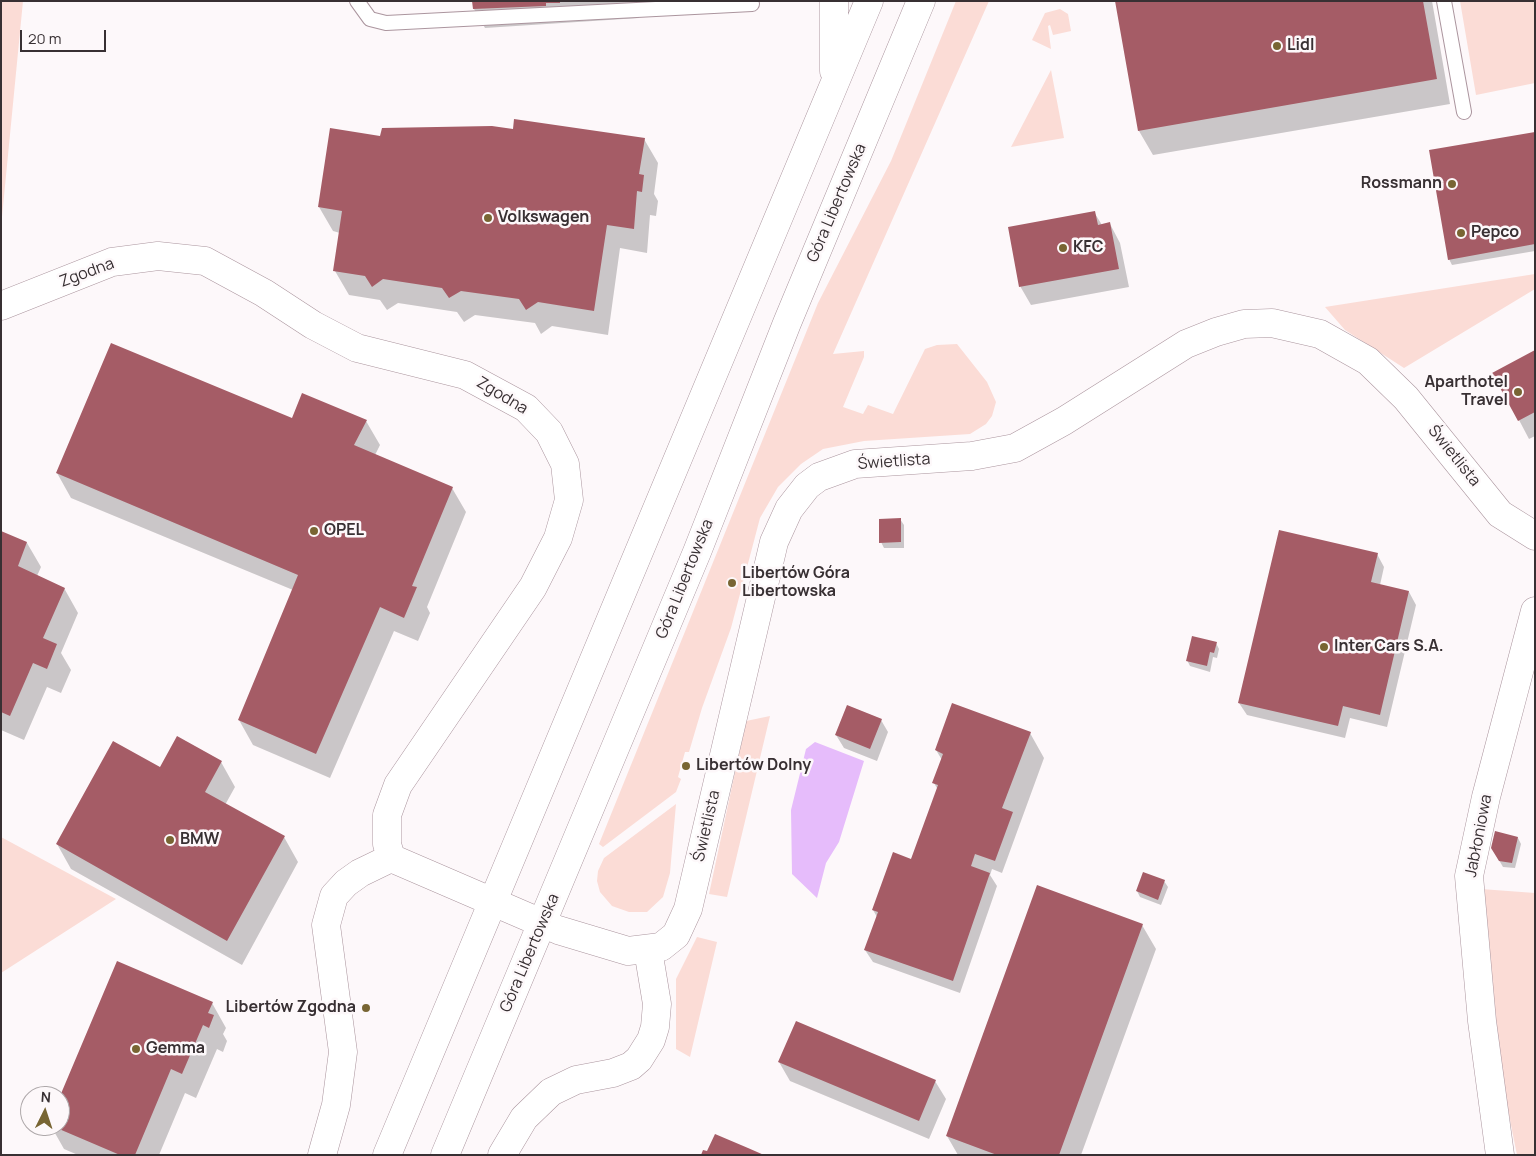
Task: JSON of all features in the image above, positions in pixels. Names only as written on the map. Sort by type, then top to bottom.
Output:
[{"type":"main road","points":[[834,1],[834,82]]},
{"type":"main road","points":[[387,1155],[869,1]]},
{"type":"main road","name":"Góra Libertowska","points":[[446,1155],[697,552],[783,332],[921,1]]},
{"type":"main road","name":"Zgodna","points":[[1,306],[112,262],[158,256],[205,261],[264,293],[313,324],[357,348],[465,375],[526,408],[549,432],[565,464],[569,500],[558,538],[533,587],[398,785],[387,815],[387,844],[391,858]]},
{"type":"main road","name":"Świetlista","points":[[493,903],[542,924],[617,948],[648,950],[669,942],[676,935],[688,909],[768,562],[781,524],[789,509],[807,486],[819,477],[855,464],[972,456],[1015,448],[1064,421],[1186,344],[1216,332],[1244,324],[1272,323],[1320,334],[1368,361],[1412,405],[1500,514],[1535,536]]},
{"type":"main road","name":"Jabłoniowa","points":[[1500,1155],[1482,1021],[1469,876],[1486,797],[1535,611]]},
{"type":"main road","points":[[322,1155],[336,1105],[343,1052],[339,1013],[329,962],[326,925],[328,910],[334,896],[346,883],[360,873],[391,858],[493,903]]},
{"type":"main road","points":[[502,1155],[524,1118],[551,1092],[576,1080],[613,1073],[631,1066],[645,1050],[655,1027],[657,1004],[648,950]]},
{"type":"lane","points":[[356,1],[370,19],[386,23],[752,4]]},
{"type":"lane","points":[[1444,1],[1464,112]]},
{"type":"shaded area","points":[[1,1],[23,1],[1,227]]},
{"type":"shaded area","points":[[956,1],[989,1],[833,354],[864,351],[864,357],[843,407],[863,414],[868,405],[893,414],[925,349],[937,345],[957,344],[987,382],[996,402],[992,416],[986,424],[970,434],[864,441],[823,449],[801,464],[778,487],[760,518],[731,628],[702,708],[689,752],[685,752],[678,777],[681,779],[676,792],[603,847],[599,844],[818,303],[891,161]]},
{"type":"shaded area","points":[[1460,1],[1535,1],[1535,83],[1476,95]]},
{"type":"shaded area","points":[[1060,9],[1068,14],[1071,31],[1053,35],[1050,25],[1048,26],[1051,49],[1032,40],[1045,13]]},
{"type":"shaded area","points":[[1051,70],[1064,138],[1011,147]]},
{"type":"shaded area","points":[[1535,274],[1535,289],[1404,368],[1345,330],[1325,307]]},
{"type":"shaded area","points":[[770,716],[727,897],[709,894],[746,721]]},
{"type":"shaded area","points":[[815,742],[864,761],[839,842],[826,863],[817,898],[792,874],[791,810],[806,749]]},
{"type":"shaded area","points":[[676,804],[670,873],[663,897],[647,912],[629,912],[612,906],[600,892],[597,881],[598,871],[604,858]]},
{"type":"shaded area","points":[[1,837],[116,899],[1,973]]},
{"type":"shaded area","points":[[1481,889],[1535,893],[1535,1155],[1517,1155],[1503,1085]]},
{"type":"shaded area","points":[[697,937],[717,942],[690,1057],[676,1049],[676,979]]},
{"type":"building","points":[[472,1],[560,1],[560,3],[546,3],[546,6],[473,9]]},
{"type":"building","name":"Lidl","points":[[1115,1],[1423,1],[1437,79],[1138,131]]},
{"type":"building","name":"Volkswagen","points":[[514,119],[645,138],[639,174],[644,175],[642,192],[637,191],[634,229],[607,225],[594,311],[538,302],[526,310],[519,299],[461,291],[449,298],[442,288],[383,279],[372,287],[365,276],[333,271],[342,211],[318,207],[330,128],[380,136],[382,128],[492,126],[513,129]]},
{"type":"building","points":[[1535,132],[1535,244],[1448,260],[1429,150]]},
{"type":"building","name":"KFC","points":[[1095,211],[1098,225],[1110,222],[1119,269],[1019,287],[1008,227]]},
{"type":"building","name":"OPEL","points":[[111,343],[292,418],[302,393],[367,420],[354,445],[453,487],[412,586],[417,587],[404,618],[380,607],[316,754],[238,720],[298,575],[56,473]]},
{"type":"building","name":"Aparthotel Travel","points":[[1535,350],[1535,412],[1518,421],[1492,373]]},
{"type":"building","points":[[901,518],[901,542],[879,543],[879,519]]},
{"type":"building","name":"Inter Cars S.A.","points":[[1279,530],[1378,553],[1371,582],[1409,591],[1380,715],[1343,706],[1338,726],[1238,703]]},
{"type":"building","points":[[1,531],[27,542],[18,566],[65,588],[43,638],[57,644],[47,669],[33,663],[10,716],[1,712]]},
{"type":"building","points":[[1192,636],[1217,642],[1214,653],[1210,652],[1207,666],[1186,661]]},
{"type":"building","points":[[952,703],[1031,732],[1002,808],[1013,812],[995,861],[975,854],[971,866],[990,873],[953,981],[864,950],[878,912],[872,910],[893,852],[911,859],[938,785],[932,783],[943,754],[935,750]]},
{"type":"building","points":[[847,705],[882,719],[870,749],[835,735]]},
{"type":"building","name":"BMW","points":[[177,736],[222,761],[205,792],[285,836],[227,941],[56,844],[113,741],[160,767]]},
{"type":"building","points":[[1495,831],[1518,837],[1512,863],[1499,861],[1491,848]]},
{"type":"building","points":[[1143,872],[1165,880],[1158,900],[1136,891]]},
{"type":"building","points":[[1037,885],[1143,924],[1059,1155],[997,1155],[946,1136]]},
{"type":"building","name":"Gemma","points":[[117,961],[213,1002],[208,1013],[214,1015],[209,1028],[203,1025],[182,1074],[171,1069],[135,1155],[120,1155],[70,1134],[70,1086],[64,1086]]},
{"type":"building","points":[[796,1021],[936,1080],[919,1121],[778,1062]]},
{"type":"building","points":[[715,1134],[764,1155],[701,1155],[703,1150],[707,1151]]},
{"type":"place","name":"Lidl","points":[[1277,46]]},
{"type":"place","name":"Rossmann","points":[[1452,184]]},
{"type":"place","name":"Volkswagen","points":[[488,218]]},
{"type":"place","name":"Pepco","points":[[1461,233]]},
{"type":"place","name":"KFC","points":[[1063,248]]},
{"type":"place","name":"Aparthotel Travel","points":[[1518,392]]},
{"type":"place","name":"OPEL","points":[[314,531]]},
{"type":"place","name":"Libertów Góra Libertowska","points":[[732,583]]},
{"type":"place","name":"Inter Cars S.A.","points":[[1324,647]]},
{"type":"place","name":"Libertów Dolny","points":[[686,766]]},
{"type":"place","name":"BMW","points":[[170,840]]},
{"type":"place","name":"Libertów Zgodna","points":[[366,1008]]},
{"type":"place","name":"Gemma","points":[[136,1049]]}]
